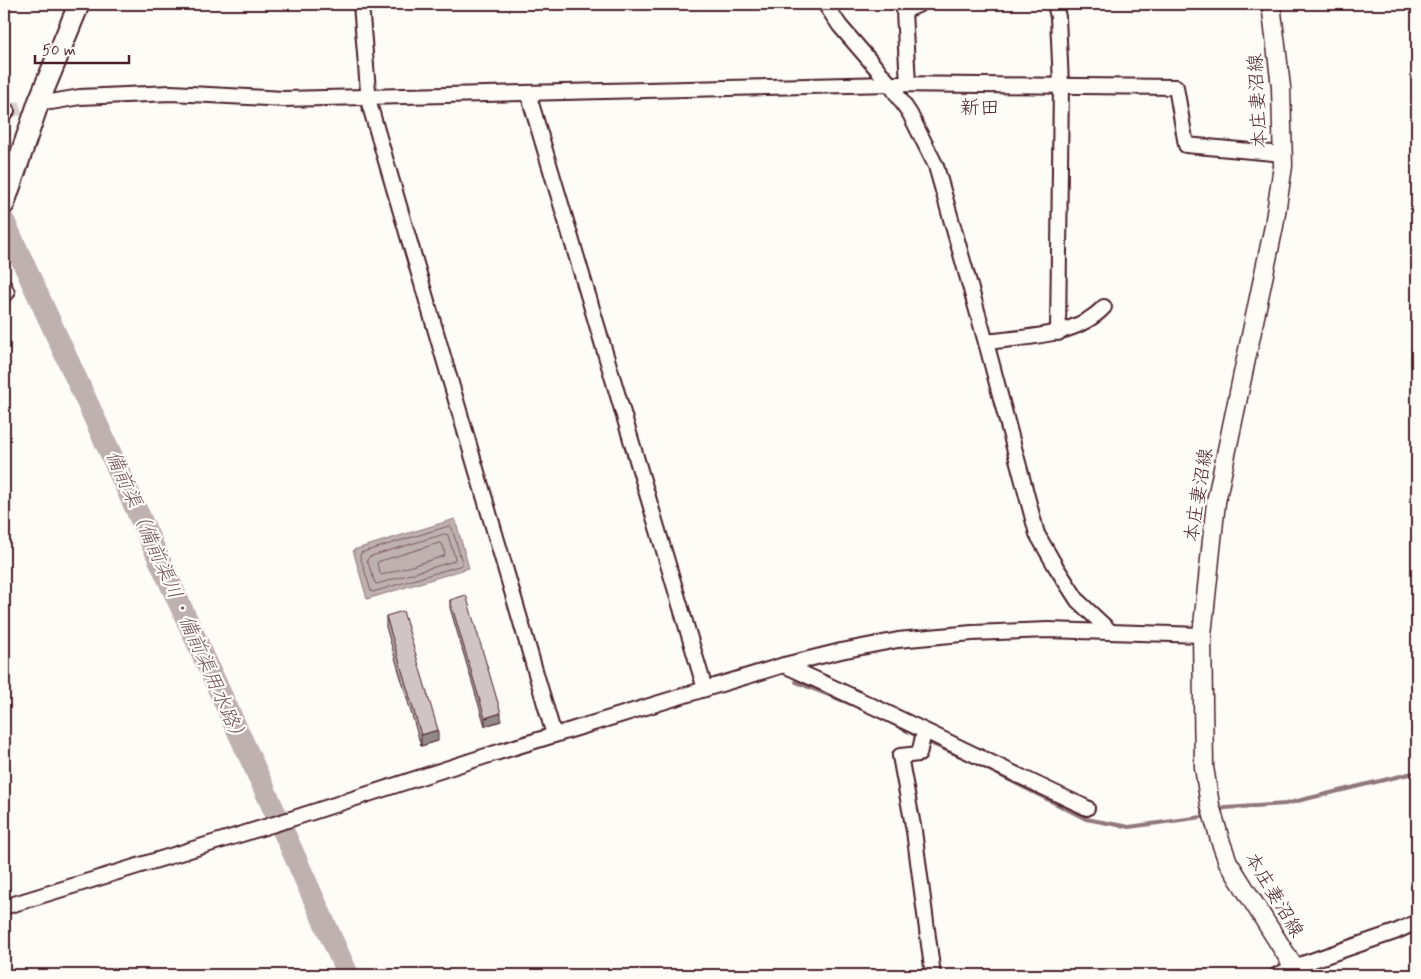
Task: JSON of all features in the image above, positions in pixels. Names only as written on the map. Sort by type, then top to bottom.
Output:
[{"type":"highway","points":[[6,198],[39,101],[78,4]]},
{"type":"main road","name":"本庄妻沼線","points":[[1271,4],[1281,88],[1283,166],[1274,226],[1216,502],[1202,635],[1204,767],[1210,805],[1228,862],[1297,972]]},
{"type":"street","points":[[361,4],[368,97],[554,735]]},
{"type":"street","points":[[825,4],[840,26],[890,84],[910,114],[936,166],[986,342],[1037,534],[1056,568],[1078,601],[1111,632]]},
{"type":"street","points":[[908,84],[904,11],[920,4]]},
{"type":"street","points":[[1055,4],[1058,17],[1061,85],[1058,333]]},
{"type":"street","points":[[51,102],[91,96],[172,93],[284,98],[890,84],[1176,87],[1186,145],[1282,154]]},
{"type":"street","points":[[528,93],[705,689]]},
{"type":"street","points":[[986,342],[1058,333],[1096,316],[1104,306]]},
{"type":"street","points":[[4,907],[294,818],[554,735],[784,665],[841,651],[898,640],[1001,632],[1048,630],[1202,635]]},
{"type":"street","points":[[784,665],[873,705],[924,732],[1087,808]]},
{"type":"street","points":[[924,732],[919,754],[900,756],[914,831],[933,975]]},
{"type":"street","points":[[1277,975],[1297,972],[1305,963],[1417,922]]},
{"type":"water","points":[[455,519],[469,568],[367,599],[353,550]]},
{"type":"building","points":[[466,595],[501,713],[485,718],[450,600]]},
{"type":"building","points":[[403,611],[438,730],[421,735],[386,616]]},
{"type":"waterway","name":"備前渠（備前渠川・備前渠用水路）","points":[[4,221],[348,975]]},
{"type":"waterway","points":[[796,682],[863,709]]},
{"type":"waterway","points":[[874,714],[919,737]]},
{"type":"waterway","points":[[925,741],[976,763],[1086,819],[1129,827],[1202,817],[1208,814]]},
{"type":"waterway","points":[[1217,811],[1225,808],[1285,804],[1417,772]]},
{"type":"tunnel","points":[[7,111],[45,103]]},
{"type":"district","name":"新田","points":[[980,108]]}]
